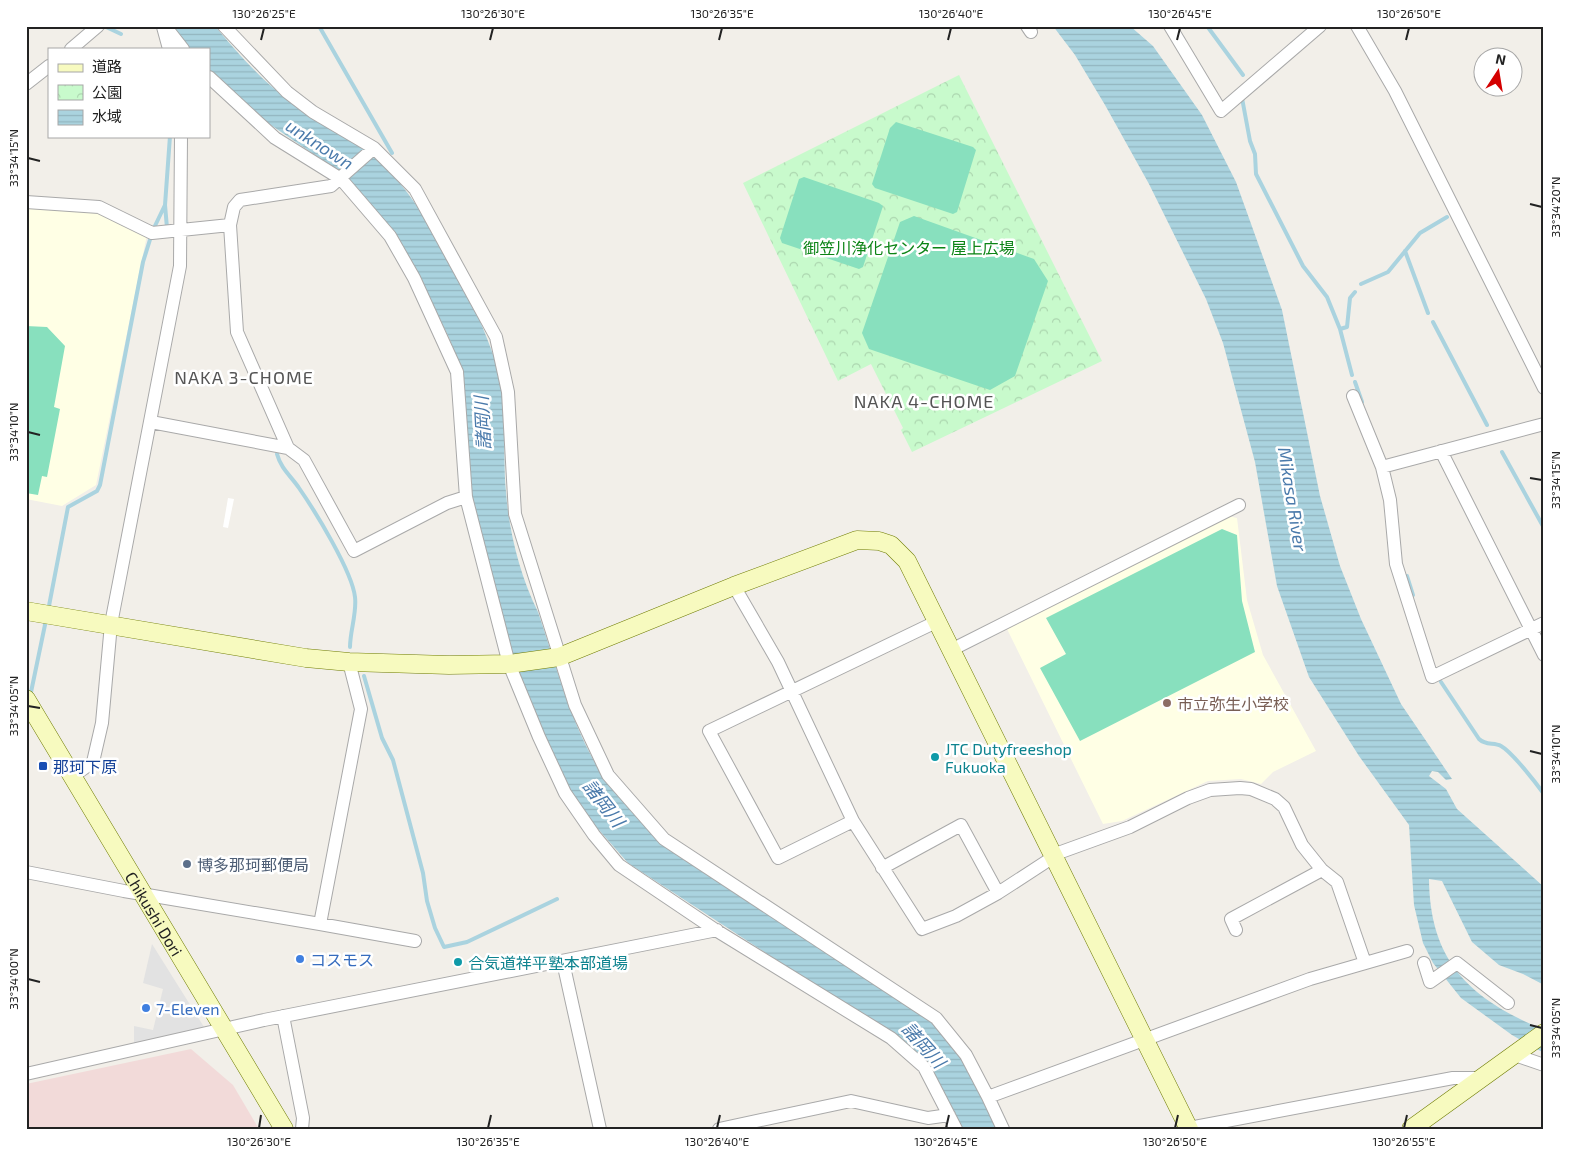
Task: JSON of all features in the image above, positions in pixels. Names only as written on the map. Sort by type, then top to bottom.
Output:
[{"type":"street","points":[[72,48],[98,26]]},
{"type":"street","points":[[164,26],[169,48]]},
{"type":"street","points":[[164,26],[182,48]]},
{"type":"street","points":[[224,26],[286,92],[313,112],[374,148],[415,189],[496,337],[508,392],[515,514],[575,705],[608,774],[664,839],[936,1018],[966,1055],[1003,1129]]},
{"type":"street","points":[[1170,26],[1221,111],[1320,26]]},
{"type":"street","points":[[1357,26],[1395,91],[1544,388]]},
{"type":"street","points":[[26,84],[48,67]]},
{"type":"street","points":[[210,77],[275,138],[341,179],[390,236],[414,278],[457,372],[466,497],[509,664],[538,737],[566,793],[594,835],[618,865],[717,930],[891,1038],[924,1067],[956,1129]]},
{"type":"street","points":[[73,776],[93,762],[102,723],[112,624],[180,266],[181,138]]},
{"type":"street","points":[[288,448],[237,332],[230,224],[234,207],[240,200],[331,186],[374,148]]},
{"type":"street","points":[[26,202],[99,207],[152,233],[230,224]]},
{"type":"street","points":[[1353,396],[1382,467],[1390,500],[1396,564],[1432,677],[1544,623]]},
{"type":"street","points":[[150,422],[288,448],[304,460],[354,551],[447,503],[466,497]]},
{"type":"street","points":[[1382,467],[1544,424]]},
{"type":"street","points":[[1441,451],[1544,655]]},
{"type":"street","points":[[953,649],[1239,505]]},
{"type":"street","points":[[26,611],[306,658],[349,662],[449,665],[509,664],[559,657],[734,586],[857,540],[879,541],[896,549],[907,560],[953,649],[1053,856],[1189,1128],[1453,1078],[1482,1078]]},
{"type":"street","points":[[734,586],[778,662],[853,821],[922,930],[956,916],[998,893],[1053,856],[1105,834],[1130,827],[1188,798],[1210,790],[1240,788],[1252,789],[1275,799],[1284,807],[1302,845],[1322,870],[1337,882],[1365,963]]},
{"type":"street","points":[[853,821],[778,858],[709,730],[938,622]]},
{"type":"street","points":[[320,924],[362,708],[349,662]]},
{"type":"street","name":"Chikushi Dori","points":[[26,699],[284,1129]]},
{"type":"street","points":[[882,868],[961,825],[998,893]]},
{"type":"street","points":[[1236,930],[1231,919],[1322,870]]},
{"type":"street","points":[[26,872],[415,941]]},
{"type":"street","points":[[26,1074],[224,1028],[564,962],[717,930]]},
{"type":"street","points":[[988,1097],[1310,979],[1407,951]]},
{"type":"street","points":[[564,962],[600,1129]]},
{"type":"street","points":[[1424,963],[1430,982],[1457,963],[1508,1003]]},
{"type":"street","points":[[282,1016],[303,1118],[302,1129]]},
{"type":"street","points":[[1411,1129],[1482,1078],[1528,1060],[1544,1032]]},
{"type":"street","points":[[1429,1129],[1544,1048]]},
{"type":"street","points":[[719,1129],[851,1100],[928,1118],[949,1115]]},
{"type":"shaded area","points":[[26,206],[99,211],[147,235],[96,485],[62,506],[26,499]]},
{"type":"shaded area","name":"市立弥生小学校","points":[[1228,516],[1237,518],[1247,600],[1263,655],[1316,751],[1273,772],[1261,784],[1241,779],[1208,781],[1122,821],[1103,824],[1007,629]]},
{"type":"shaded area","points":[[152,944],[204,1027],[134,1044],[134,1026],[153,1030],[163,989],[143,983]]},
{"type":"shaded area","points":[[191,1049],[233,1085],[259,1129],[26,1129],[26,1084]]},
{"type":"green space","name":"御笠川浄化センター 屋上広場","points":[[959,75],[1102,361],[912,452],[901,430],[903,428],[871,364],[838,381],[743,183]]},
{"type":"green space","points":[[896,122],[973,147],[976,150],[957,212],[953,214],[875,188],[872,184],[890,128]]},
{"type":"green space","points":[[804,177],[883,206],[863,267],[859,269],[782,243],[780,238],[799,179]]},
{"type":"green space","points":[[914,216],[1034,259],[1048,281],[1015,376],[990,390],[869,349],[862,333],[900,222]]},
{"type":"green space","points":[[26,326],[47,327],[65,346],[54,407],[60,409],[47,477],[42,476],[38,495],[26,493]]},
{"type":"green space","points":[[1222,529],[1237,535],[1242,601],[1255,652],[1080,741],[1040,668],[1066,654],[1046,618]]},
{"type":"water","points":[[171,26],[215,26],[249,64],[278,92],[296,105],[334,125],[361,143],[382,163],[403,187],[440,241],[471,300],[499,373],[502,390],[507,507],[521,569],[538,612],[578,729],[597,766],[610,785],[654,834],[909,1002],[951,1039],[1000,1129],[961,1129],[938,1081],[928,1070],[827,993],[628,863],[584,813],[561,778],[518,674],[470,497],[461,372],[450,340],[422,282],[334,168],[262,119],[210,73],[210,48],[189,48]]},
{"type":"water","name":"Mikasa River","points":[[1053,26],[1130,26],[1153,46],[1202,115],[1236,182],[1282,310],[1320,496],[1340,566],[1361,619],[1401,704],[1452,779],[1446,780],[1438,772],[1432,771],[1429,776],[1446,789],[1457,809],[1544,887],[1544,985],[1523,974],[1499,965],[1472,942],[1442,881],[1429,879],[1431,908],[1437,934],[1447,956],[1476,991],[1495,1005],[1544,1030],[1544,1053],[1512,1035],[1461,998],[1433,963],[1423,943],[1414,905],[1409,825],[1359,756],[1309,677],[1277,586],[1255,462],[1223,343],[1206,299],[1149,184],[1105,105],[1075,55]]},
{"type":"pier","points":[[228,498],[234,499],[228,528],[223,527]]},
{"type":"waterway","points":[[104,26],[121,34]]},
{"type":"waterway","points":[[319,26],[392,153]]},
{"type":"waterway","points":[[1207,26],[1243,75]]},
{"type":"waterway","points":[[1242,98],[1250,141],[1255,154],[1256,174],[1303,266],[1327,297],[1340,329],[1352,375]]},
{"type":"waterway","points":[[167,228],[165,205],[170,138]]},
{"type":"waterway","points":[[48,611],[68,507],[97,491],[100,485],[143,262],[153,230],[165,205]]},
{"type":"waterway","points":[[1361,284],[1388,272],[1420,233],[1447,217]]},
{"type":"waterway","points":[[1405,251],[1428,313]]},
{"type":"waterway","points":[[1340,329],[1347,327],[1350,298],[1355,292]]},
{"type":"waterway","points":[[1433,322],[1487,425]]},
{"type":"waterway","points":[[1355,382],[1362,402]]},
{"type":"waterway","points":[[1502,452],[1544,528]]},
{"type":"waterway","points":[[277,454],[284,468],[323,526],[347,572],[355,597],[350,647]]},
{"type":"waterway","points":[[1407,576],[1413,595]]},
{"type":"waterway","points":[[30,697],[46,620]]},
{"type":"waterway","points":[[364,676],[382,738],[393,760],[423,873],[427,901],[435,928],[444,947],[467,942],[557,899]]},
{"type":"waterway","points":[[1441,682],[1479,739],[1506,749],[1544,794]]},
{"type":"place","name":"市立弥生小学校","points":[[1167,703]]},
{"type":"place","name":"JTC Dutyfreeshop Fukuoka","points":[[935,757]]},
{"type":"place","name":"那珂下原","points":[[43,766]]},
{"type":"place","name":"博多那珂郵便局","points":[[187,864]]},
{"type":"place","name":"コスモス","points":[[300,959]]},
{"type":"place","name":"合気道祥平塾本部道場","points":[[458,962]]},
{"type":"place","name":"7-Eleven","points":[[146,1008]]},
{"type":"district","name":"NAKA 3-CHOME","points":[[244,377]]},
{"type":"district","name":"NAKA 4-CHOME","points":[[924,401]]},
{"type":"water label","name":"unknown","points":[[320,144]]},
{"type":"water label","name":"諸岡川","points":[[482,423]]},
{"type":"water label","name":"諸岡川","points":[[604,803]]},
{"type":"water label","name":"諸岡川","points":[[924,1045]]}]
